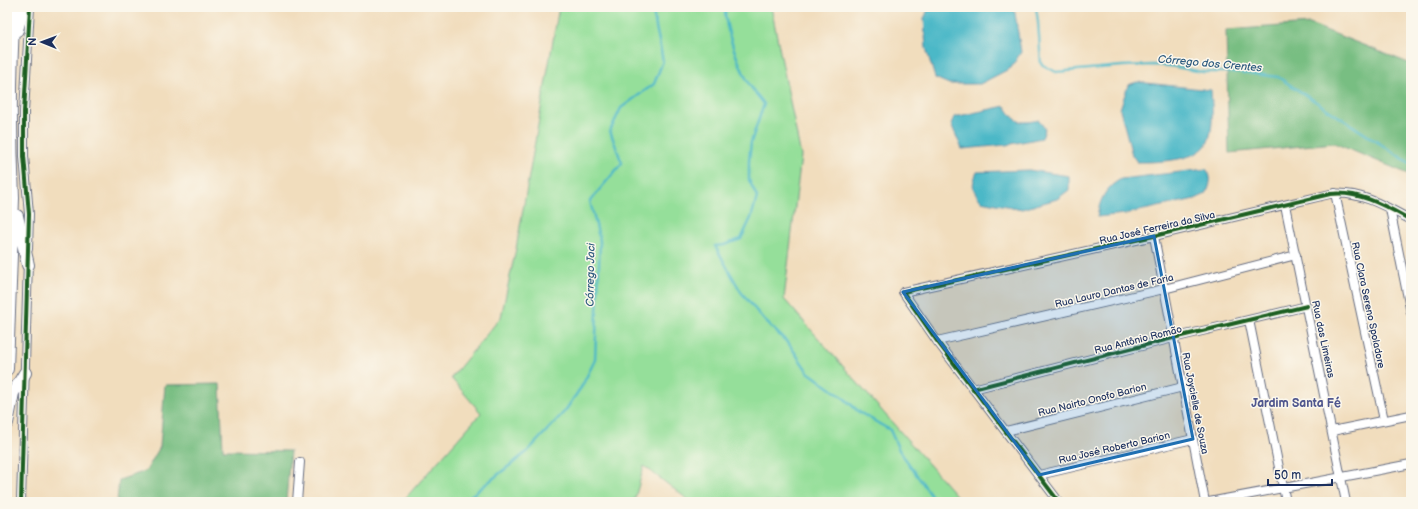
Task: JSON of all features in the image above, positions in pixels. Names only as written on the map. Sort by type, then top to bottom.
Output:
[{"type":"highway","points":[[7,369],[13,198],[11,52],[14,7]]},
{"type":"highway","points":[[11,52],[23,7]]},
{"type":"highway","points":[[7,150],[12,170]]},
{"type":"highway","points":[[13,198],[28,265]]},
{"type":"highway","points":[[7,423],[13,392],[25,373]]},
{"type":"street","points":[[21,502],[29,214],[24,156],[24,112],[30,7]]},
{"type":"street","name":"Rua José Ferreira da Silva","points":[[937,341],[903,292],[1154,236],[1285,204],[1335,194],[1358,196],[1390,209],[1411,220]]},
{"type":"street","name":"Rua Clara Sereno Spoladore","points":[[1335,194],[1384,420]]},
{"type":"street","name":"Rua das Limeiras","points":[[1285,204],[1346,502]]},
{"type":"street","points":[[1390,209],[1408,277],[1411,313]]},
{"type":"street","name":"Rua Joycielle de Souza","points":[[1154,236],[1205,502]]},
{"type":"street","name":"Rua Lauro Dantas de Faria","points":[[937,341],[1164,289],[1296,255]]},
{"type":"street","name":"Rua Antônio Romão","points":[[974,389],[1173,338],[1306,306]]},
{"type":"street","points":[[1249,320],[1286,502]]},
{"type":"street","points":[[937,341],[1059,502]]},
{"type":"street","name":"Rua Nairto Onofo Barion","points":[[1006,431],[1183,387]]},
{"type":"street","points":[[1332,431],[1411,415]]},
{"type":"street","name":"Rua José Roberto Barion","points":[[1039,475],[1193,439]]},
{"type":"street","points":[[297,502],[300,462]]},
{"type":"street","points":[[1209,502],[1411,464]]},
{"type":"highlighted area","points":[[1154,236],[1193,439],[1039,475],[903,292]]},
{"type":"green space","points":[[559,7],[771,7],[801,156],[784,299],[962,502],[691,502],[644,466],[634,502],[402,502],[481,413],[451,378],[501,317],[516,249]]},
{"type":"green space","points":[[1310,24],[1411,64],[1411,175],[1334,143],[1229,153],[1226,30]]},
{"type":"green space","points":[[220,384],[223,450],[290,451],[286,502],[117,502],[119,480],[146,471],[160,447],[165,385]]},
{"type":"water","points":[[929,7],[1014,7],[1021,52],[1011,68],[980,84],[949,84],[935,78],[926,48],[924,19]]},
{"type":"water","points":[[1137,82],[1211,90],[1212,127],[1205,147],[1189,156],[1178,159],[1155,162],[1137,162],[1132,155],[1120,109],[1128,85]]},
{"type":"water","points":[[1005,106],[1012,116],[1019,121],[1027,122],[1039,120],[1045,129],[1042,138],[1006,145],[962,149],[951,124],[954,117]]},
{"type":"water","points":[[1206,169],[1210,175],[1209,188],[1206,194],[1195,199],[1125,214],[1097,217],[1102,199],[1107,190],[1115,182],[1121,179]]},
{"type":"water","points":[[1029,170],[1069,176],[1069,190],[1057,199],[1022,209],[981,201],[973,187],[977,172]]},
{"type":"waterway","name":"Córrego Jaci","points":[[463,502],[527,452],[565,411],[582,386],[595,360],[600,241],[590,201],[622,163],[610,131],[621,108],[654,84],[663,61],[652,7]]},
{"type":"waterway","points":[[725,7],[727,25],[741,67],[752,89],[764,104],[751,142],[749,180],[757,197],[751,218],[741,239],[724,245],[715,246],[741,292],[764,320],[789,344],[808,372],[845,399],[859,412],[890,430],[899,450],[936,502]]},
{"type":"waterway","name":"Córrego dos Crentes","points":[[1036,7],[1041,64],[1056,72],[1122,66],[1153,65],[1170,66],[1203,72],[1239,72],[1278,77],[1411,164]]},
{"type":"cycle path","points":[[21,502],[29,214],[24,156],[24,112],[30,7]]},
{"type":"cycle path","points":[[1059,502],[937,341],[903,292],[1154,236],[1330,194],[1341,193],[1362,197],[1382,205],[1411,220]]},
{"type":"cycle path","points":[[973,389],[1173,338],[1307,306]]},
{"type":"district","name":"Jardim Santa Fé","points":[[1296,403]]}]
